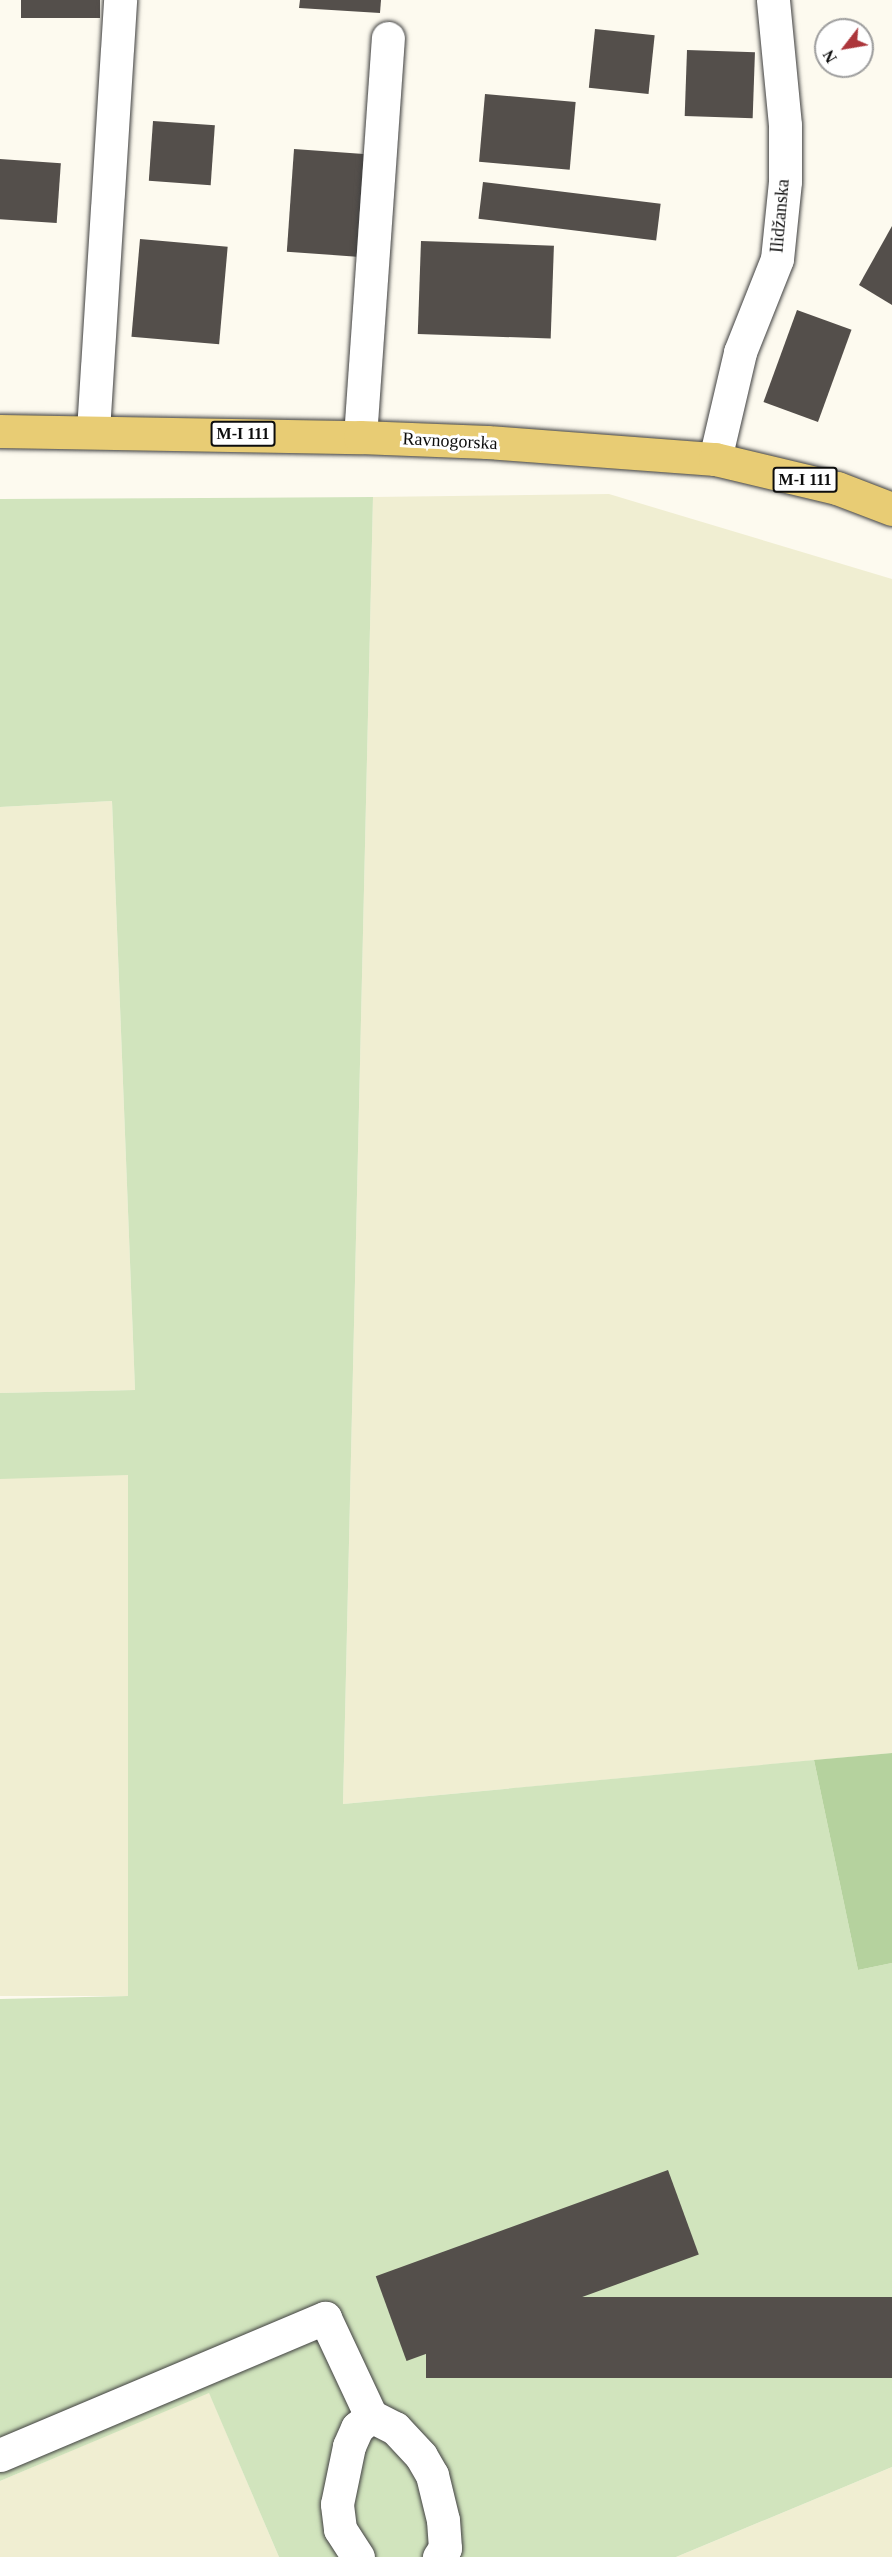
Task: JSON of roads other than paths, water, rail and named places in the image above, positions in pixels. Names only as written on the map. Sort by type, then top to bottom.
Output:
[{"type":"main road","name":"Ravnogorska","points":[[0,431],[360,437],[487,442],[715,459],[837,488],[892,509]]},
{"type":"street","points":[[93,431],[120,0]]},
{"type":"street","name":"Ilidžanska","points":[[715,459],[740,352],[777,259],[785,181],[785,125],[773,0]]},
{"type":"street","points":[[360,437],[388,38]]},
{"type":"street","points":[[0,2456],[325,2318],[371,2416],[395,2428],[421,2456],[432,2475],[445,2538],[445,2548],[439,2557]]},
{"type":"street","points":[[358,2557],[340,2529],[337,2504],[349,2446],[357,2428],[371,2416]]}]
